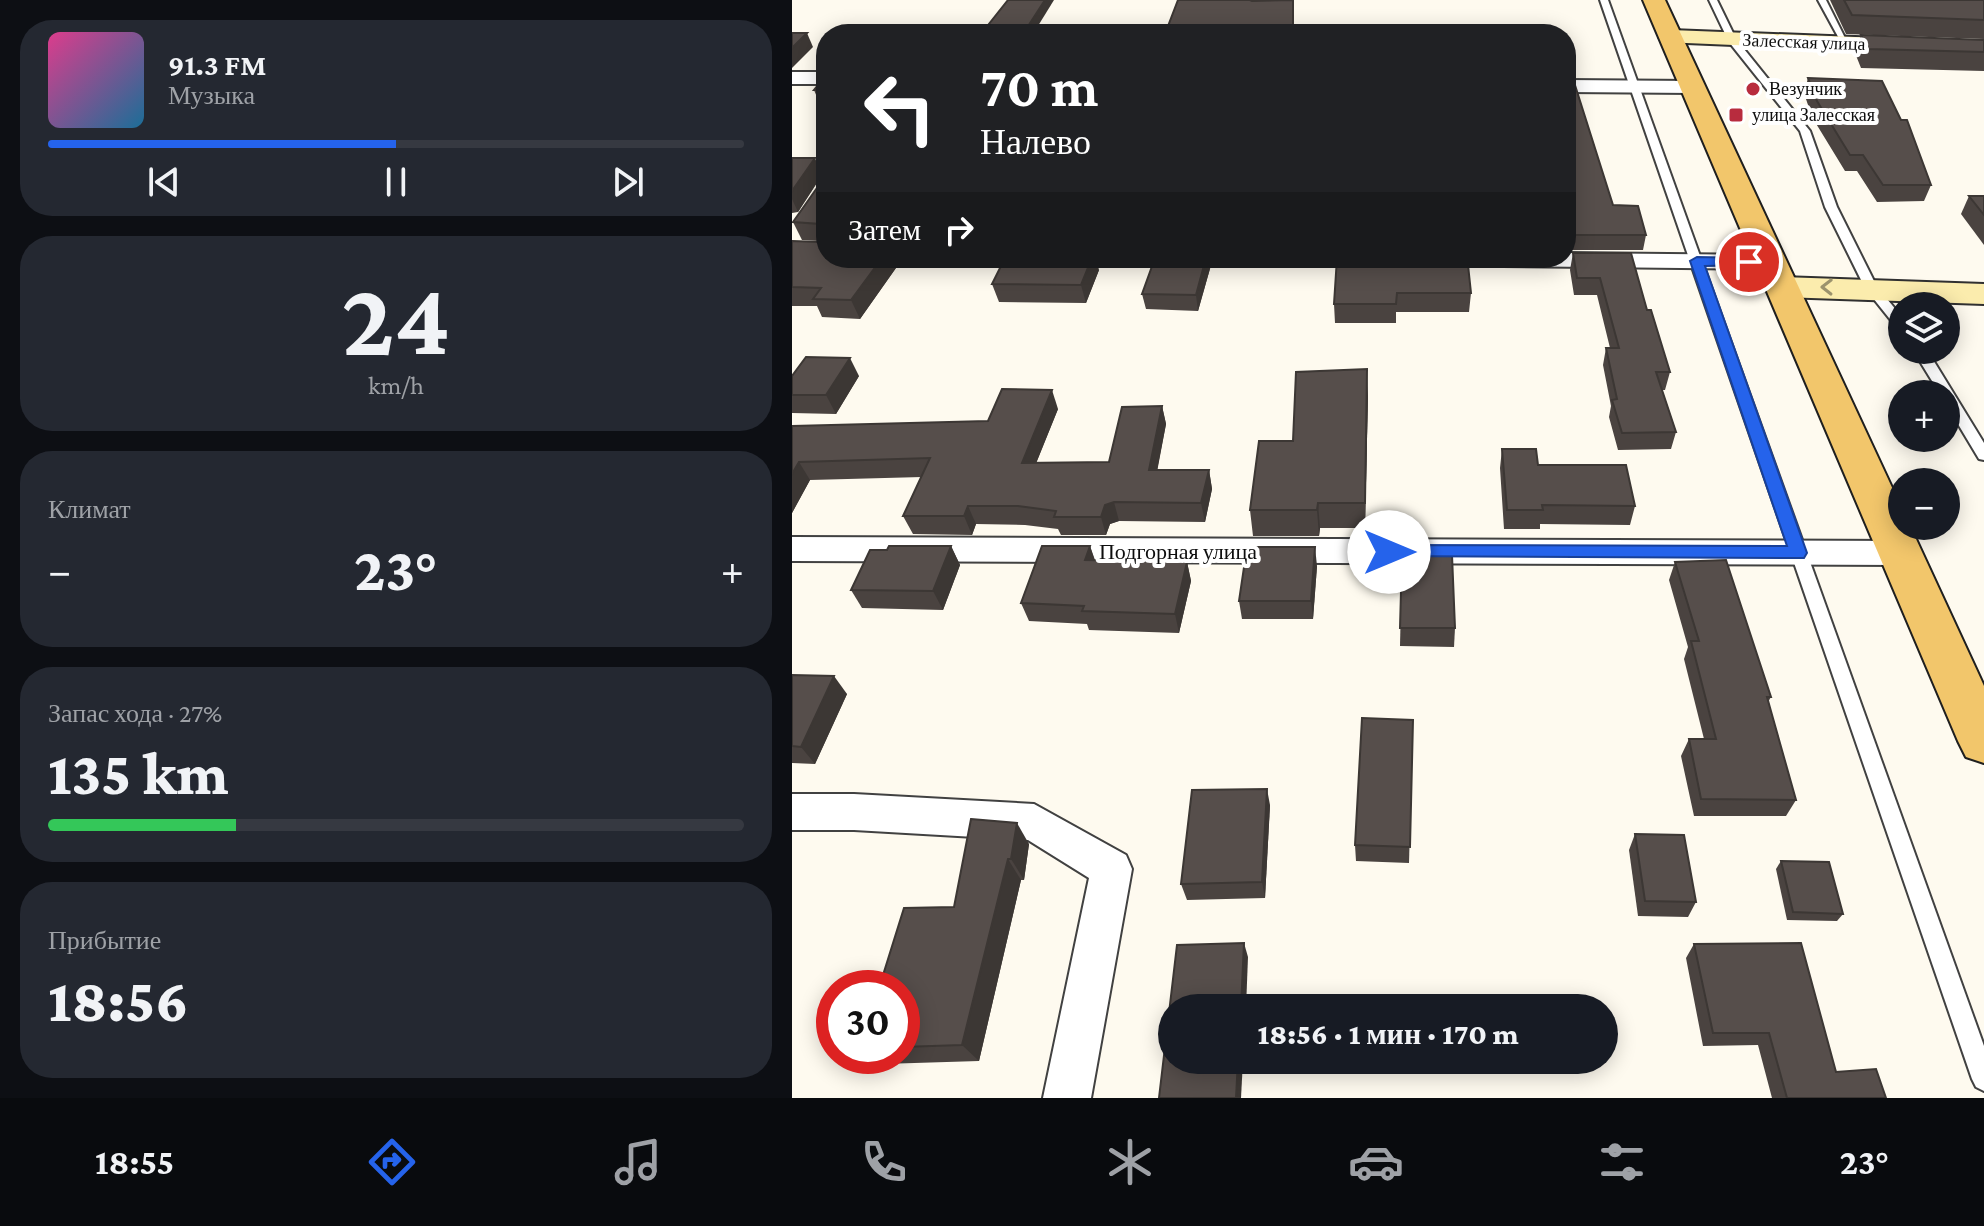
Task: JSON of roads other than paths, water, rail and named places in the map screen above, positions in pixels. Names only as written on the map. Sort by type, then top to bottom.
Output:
[{"type":"main road","points":[[1654,0],[1984,741]]},
{"type":"main road","name":"Залесская улица","points":[[1671,37],[1984,49]]},
{"type":"main road","points":[[1776,274],[1871,288],[1984,294]]},
{"type":"street","points":[[792,78],[816,78]]},
{"type":"street","points":[[1576,86],[1693,87]]},
{"type":"street","points":[[1576,260],[1697,261],[1776,274]]},
{"type":"street","name":"Подгорная улица","points":[[792,549],[1901,553]]},
{"type":"street","points":[[792,812],[854,812],[1034,822],[1111,869],[1067,1098]]},
{"type":"lane","points":[[1604,0],[1984,1079]]},
{"type":"lane","points":[[1713,0],[1732,40],[1805,131],[1831,207],[1871,288],[1888,308]]},
{"type":"lane","points":[[1822,0],[1846,44]]},
{"type":"lane","points":[[1929,364],[1984,455]]},
{"type":"place","name":"Везунчик","points":[[1753,89]]},
{"type":"place","name":"улица Залесская","points":[[1736,115]]}]
